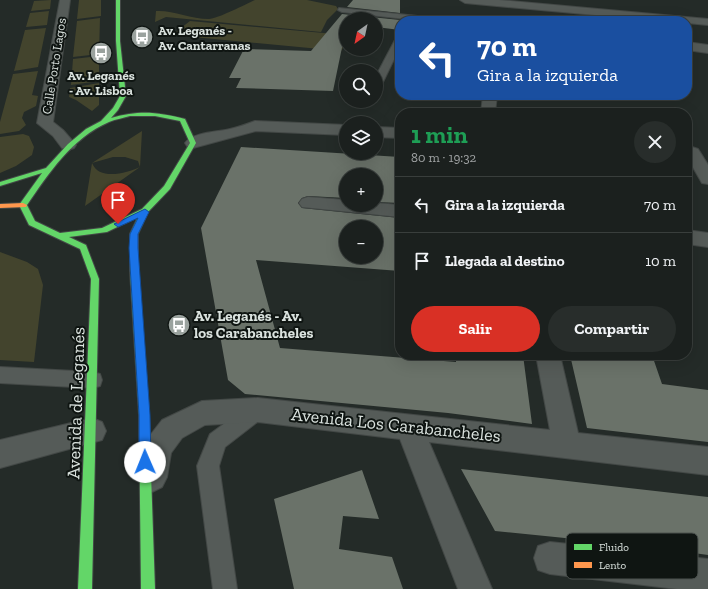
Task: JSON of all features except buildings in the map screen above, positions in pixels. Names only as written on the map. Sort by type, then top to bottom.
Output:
[{"type":"main road","points":[[104,121],[116,109],[123,96],[118,41],[118,0]]},
{"type":"main road","points":[[123,96],[132,105],[148,112]]},
{"type":"main road","points":[[0,206],[23,205],[46,170],[68,146],[87,130],[104,121],[124,114],[148,112],[169,114],[183,120],[194,143],[167,187],[145,212],[134,234],[144,415],[148,589]]},
{"type":"main road","points":[[0,184],[46,170]]},
{"type":"main road","name":"Avenida de Leganés","points":[[23,205],[32,223],[83,247],[95,280],[92,431],[85,589]]},
{"type":"main road","points":[[58,236],[104,230],[145,212]]},
{"type":"street","name":"Calle Porto Lagos","points":[[64,0],[45,123],[58,133],[68,146]]},
{"type":"street","points":[[465,0],[504,2],[583,16]]},
{"type":"street","points":[[501,15],[504,2]]},
{"type":"street","points":[[692,21],[708,22]]},
{"type":"street","points":[[692,46],[708,48]]},
{"type":"street","points":[[194,143],[256,126],[339,130]]},
{"type":"street","points":[[383,132],[395,133]]},
{"type":"street","points":[[696,151],[708,179]]},
{"type":"street","points":[[308,203],[395,211]]},
{"type":"street","points":[[692,238],[708,240]]},
{"type":"street","points":[[549,360],[566,443]]},
{"type":"street","name":"Avenida Los Carabancheles","points":[[146,508],[158,448],[172,429],[202,413],[258,410],[566,443],[708,461]]},
{"type":"street","points":[[409,427],[475,589]]},
{"type":"street","points":[[0,454],[92,431]]},
{"type":"street","points":[[550,558],[566,560]]},
{"type":"street","points":[[698,575],[708,576]]},
{"type":"lane","points":[[342,10],[399,16]]},
{"type":"lane","points":[[383,72],[395,48]]},
{"type":"lane","points":[[0,375],[93,380]]},
{"type":"lane","points":[[225,589],[208,466],[217,441],[258,410]]},
{"type":"green space","points":[[51,0],[50,9],[31,11],[34,1]]},
{"type":"green space","points":[[79,0],[101,0],[101,16],[77,19]]},
{"type":"green space","points":[[255,0],[307,0],[336,6],[338,9],[327,20],[321,32],[166,17],[155,22],[156,11],[209,19],[225,14]]},
{"type":"green space","points":[[49,11],[47,25],[26,27],[30,13]]},
{"type":"green space","points":[[100,18],[99,54],[73,57],[77,21]]},
{"type":"green space","points":[[190,21],[339,34],[339,51],[172,35]]},
{"type":"green space","points":[[46,28],[38,67],[14,71],[25,30]]},
{"type":"green space","points":[[99,56],[99,81],[71,85],[73,59]]},
{"type":"green space","points":[[38,71],[32,95],[38,96],[36,106],[24,112],[22,118],[26,125],[19,131],[0,134],[0,122],[13,74]]},
{"type":"green space","points":[[99,83],[99,105],[92,111],[69,97],[70,88]]},
{"type":"green space","points":[[142,131],[140,167],[138,161],[125,157],[113,157],[92,163]]},
{"type":"green space","points":[[23,134],[29,136],[34,147],[32,155],[16,166],[0,173],[0,137]]},
{"type":"green space","points":[[92,163],[96,169],[107,174],[121,173],[140,167],[85,206]]},
{"type":"green space","points":[[0,252],[27,262],[38,269],[43,285],[34,362],[0,360]]},
{"type":"traffic: fast","points":[[104,121],[116,109],[123,96],[118,41],[118,0]]},
{"type":"traffic: fast","points":[[23,205],[38,183],[70,145],[88,131],[108,120],[130,114],[155,114],[183,120],[193,143],[167,187],[145,211],[104,230],[59,236]]},
{"type":"traffic: fast","points":[[0,184],[46,170]]},
{"type":"traffic: fast","points":[[23,205],[32,223],[83,247],[95,279],[85,589]]},
{"type":"traffic: fast","points":[[145,211],[134,234],[134,271],[144,415],[148,589]]},
{"type":"traffic: slow","points":[[0,206],[23,205]]},
{"type":"place","name":"Av. Leganés - Av. Cantarranas","points":[[142,37]]},
{"type":"place","name":"Av. Leganés - Av. Lisboa","points":[[101,53]]},
{"type":"place","name":"Av. Leganés - Av. los Carabancheles","points":[[179,325]]},
{"type":"route","points":[[118,224],[145,212],[134,234],[134,271],[144,415],[145,462]]}]
